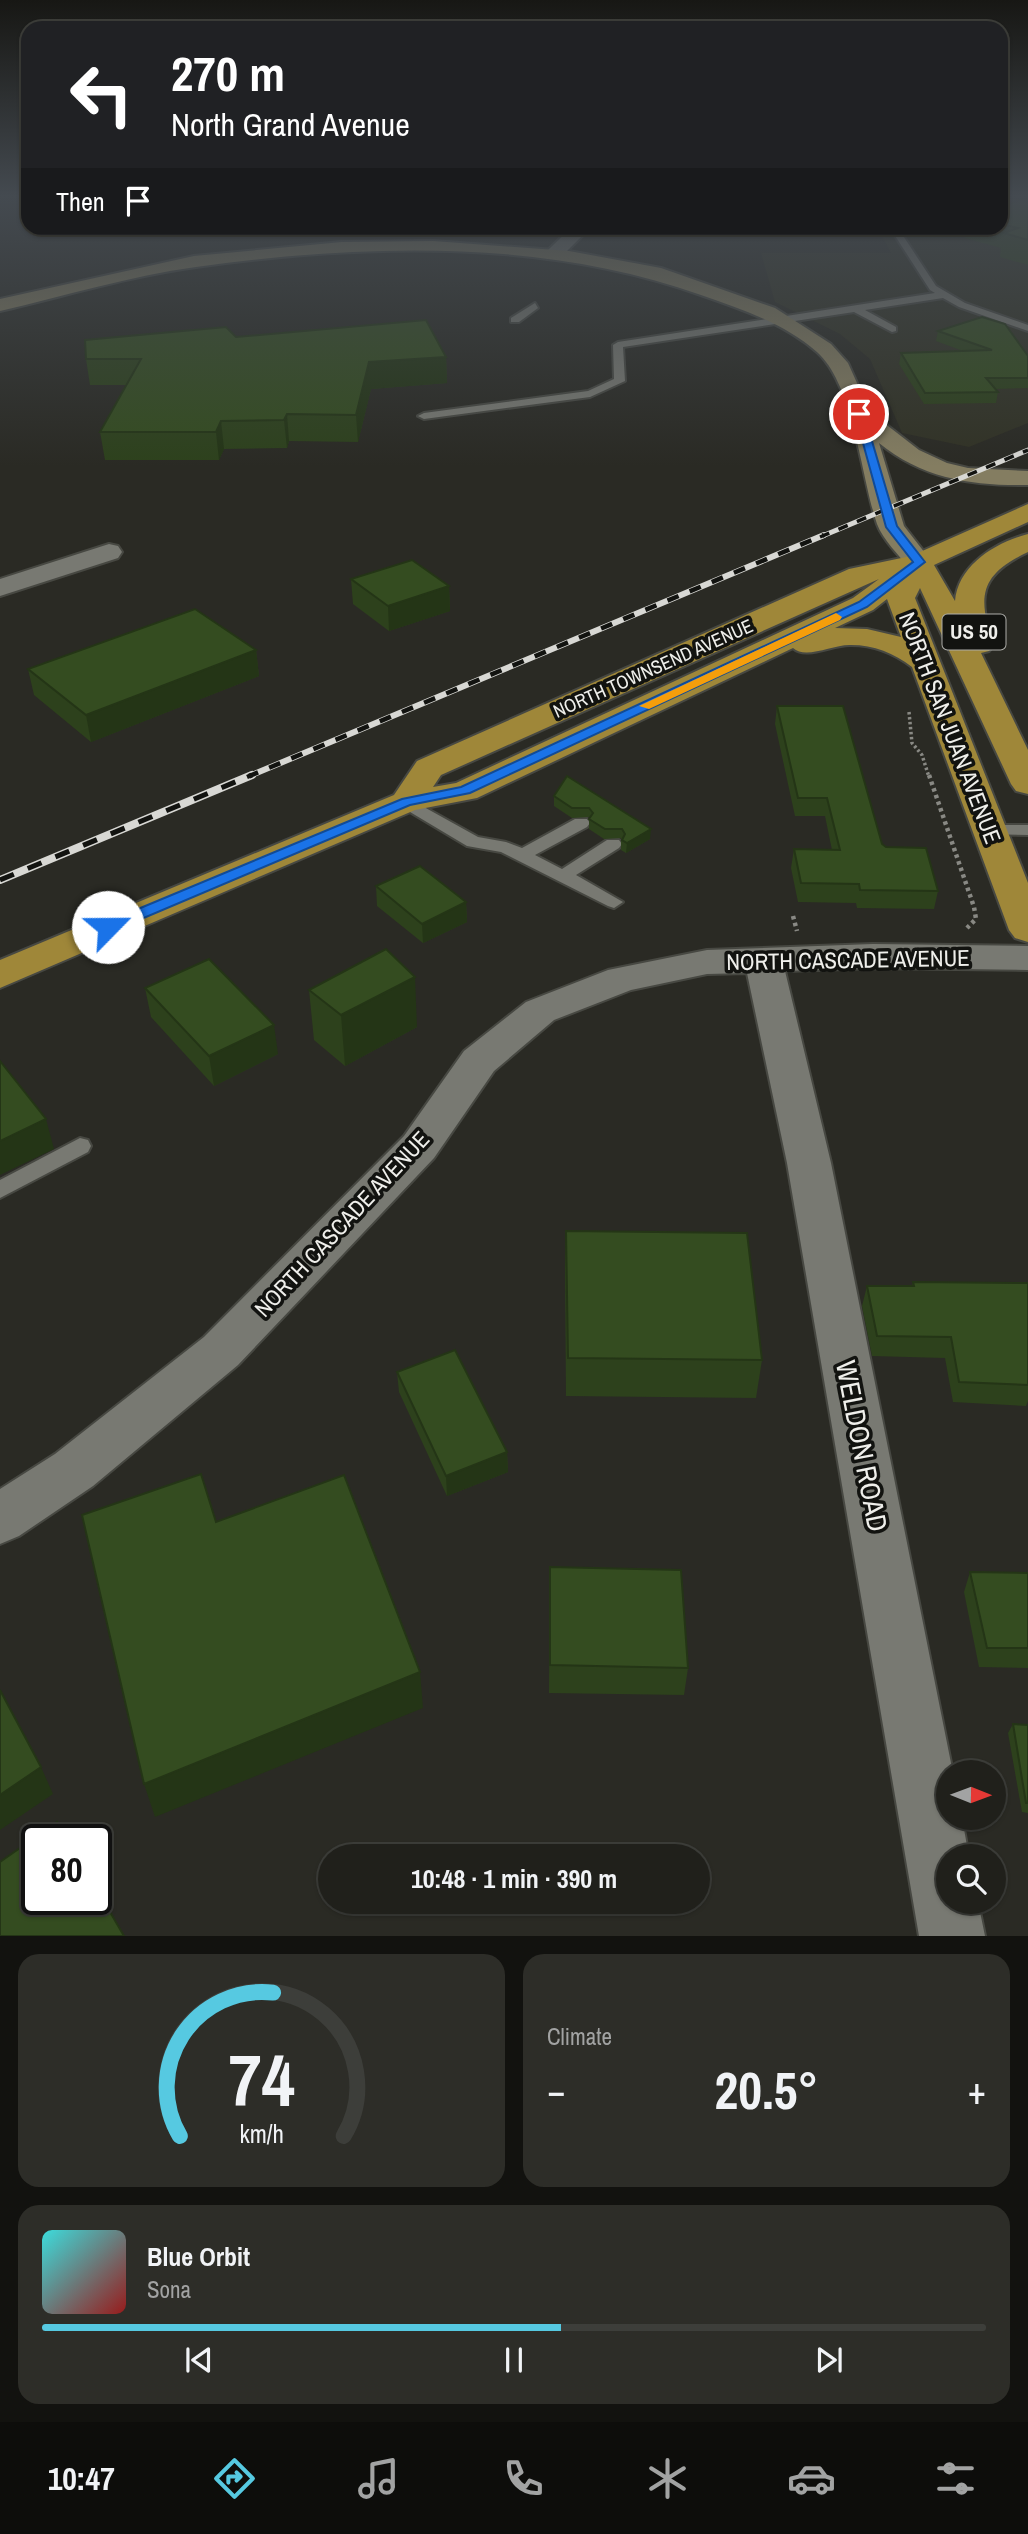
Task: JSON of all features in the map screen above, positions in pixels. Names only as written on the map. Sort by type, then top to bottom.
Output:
[{"type":"highway","name":"NORTH TOWNSEND AVENUE","points":[[0,975],[407,802],[465,790],[863,604],[919,562],[1028,512]]},
{"type":"highway","name":"US 50","points":[[1012,746],[1006,713],[972,628],[968,595],[977,574],[992,559],[1028,542]]},
{"type":"highway","name":"NORTH TOWNSEND AVENUE","points":[[407,802],[429,768],[859,575],[919,562]]},
{"type":"highway","name":"NORTH SAN JUAN AVENUE","points":[[919,562],[901,598],[1028,930]]},
{"type":"highway","name":"NORTH SAN JUAN AVENUE","points":[[919,562],[1012,746],[1028,784]]},
{"type":"highway","name":"US 50","points":[[634,712],[678,706],[816,640],[847,637],[882,640],[913,651],[925,662]]},
{"type":"street","points":[[0,304],[83,285]]},
{"type":"street","points":[[695,285],[745,302],[785,321],[824,348],[837,363],[855,397],[891,527],[919,562]]},
{"type":"street","points":[[859,414],[911,456],[928,464],[965,475],[1028,478]]},
{"type":"street","points":[[0,588],[109,552]]},
{"type":"street","name":"NORTH CASCADE AVENUE","points":[[0,1519],[74,1470],[221,1351],[419,1147],[479,1062],[540,1011],[586,991],[656,970],[781,947],[1028,958]]},
{"type":"street","name":"WELDON ROAD","points":[[781,947],[809,1163],[952,1936]]},
{"type":"lane","points":[[932,285],[944,295],[1028,328]]},
{"type":"lane","points":[[424,416],[590,394],[620,382],[618,345],[944,295]]},
{"type":"lane","points":[[515,320],[535,306]]},
{"type":"lane","points":[[858,310],[892,329]]},
{"type":"lane","points":[[407,802],[473,842],[506,847],[614,902]]},
{"type":"lane","points":[[520,856],[581,823]]},
{"type":"lane","points":[[988,830],[1028,830]]},
{"type":"lane","points":[[561,877],[613,844]]},
{"type":"lane","points":[[0,1190],[80,1146]]},
{"type":"path","points":[[907,703],[912,743],[922,755],[974,907],[974,923],[958,933]]},
{"type":"path","points":[[781,947],[793,916]]},
{"type":"shaded area","points":[[770,285],[1028,285],[1028,423],[969,447],[902,433],[870,359],[840,334],[775,302]]},
{"type":"building","points":[[982,317],[1005,324],[1028,356],[1028,378],[986,378],[998,392],[925,393],[901,353],[992,350],[938,331]]},
{"type":"building","points":[[426,320],[446,357],[369,362],[356,415],[287,414],[284,420],[221,421],[216,432],[100,432],[141,359],[86,359],[85,340],[226,327],[236,337]]},
{"type":"building","points":[[412,560],[449,586],[388,606],[351,579]]},
{"type":"building","points":[[195,609],[256,650],[86,715],[28,669]]},
{"type":"building","points":[[777,706],[843,706],[882,844],[886,847],[926,848],[938,891],[860,890],[859,884],[801,883],[794,849],[840,850],[827,798],[798,798]]},
{"type":"building","points":[[567,776],[651,829],[627,843],[622,840],[625,834],[622,829],[605,829],[589,819],[593,813],[589,808],[572,808],[554,796]]},
{"type":"building","points":[[420,866],[466,902],[422,924],[376,886]]},
{"type":"building","points":[[386,949],[415,977],[341,1015],[309,990]]},
{"type":"building","points":[[209,959],[274,1025],[209,1056],[145,988]]},
{"type":"building","points":[[0,1061],[46,1119],[0,1141]]},
{"type":"building","points":[[566,1231],[747,1233],[762,1360],[568,1358]]},
{"type":"building","points":[[913,1282],[1028,1283],[1028,1385],[959,1382],[951,1337],[877,1336],[867,1286],[914,1286]]},
{"type":"building","points":[[455,1350],[507,1452],[446,1476],[397,1372]]},
{"type":"building","points":[[201,1474],[216,1522],[344,1475],[420,1672],[144,1784],[82,1515]]},
{"type":"building","points":[[550,1567],[681,1570],[688,1668],[550,1665]]},
{"type":"building","points":[[970,1572],[1028,1573],[1028,1648],[987,1648]]},
{"type":"building","points":[[0,1690],[41,1767],[0,1795]]},
{"type":"building","points":[[1013,1724],[1028,1725],[1028,1803],[1026,1803]]},
{"type":"building","points":[[21,1847],[21,1915],[112,1915],[124,1936],[0,1936],[0,1862]]},
{"type":"railway","points":[[820,537],[1028,450]]},
{"type":"railway","points":[[247,777],[824,535]]},
{"type":"railway","points":[[0,880],[252,775]]},
{"type":"slow traffic","points":[[645,706],[836,617]]},
{"type":"route","points":[[108,927],[407,802],[465,790],[863,604],[919,562],[891,527],[888,508],[866,445],[859,414]]}]
